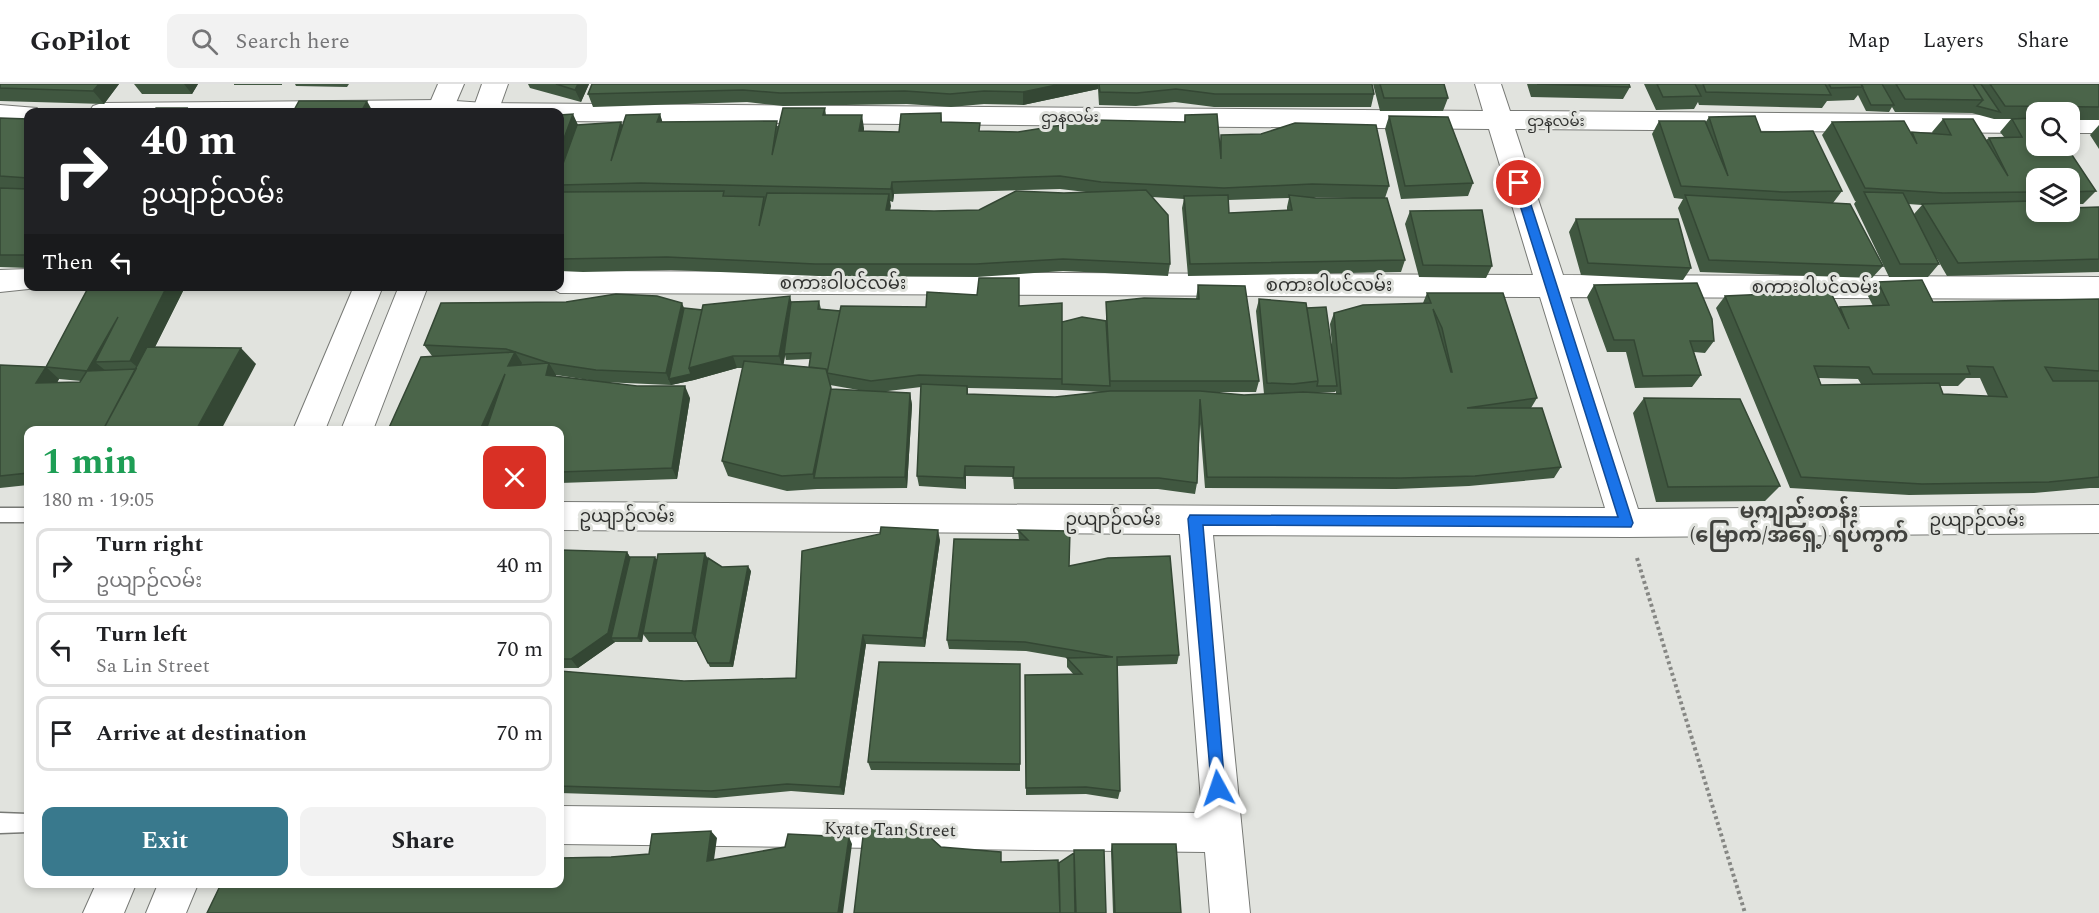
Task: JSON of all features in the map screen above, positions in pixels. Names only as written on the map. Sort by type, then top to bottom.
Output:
[{"type":"street","points":[[440,108],[451,84]]},
{"type":"street","points":[[486,108],[495,84]]},
{"type":"street","points":[[1488,84],[1626,523]]},
{"type":"street","name":"ဌာနလမ်း","points":[[564,113],[2026,124]]},
{"type":"street","points":[[0,114],[24,114]]},
{"type":"street","points":[[2080,124],[2099,124]]},
{"type":"street","points":[[0,281],[24,280]]},
{"type":"street","name":"စကားဝါပင်လမ်း","points":[[564,282],[2099,288]]},
{"type":"street","points":[[311,426],[367,291]]},
{"type":"street","points":[[359,426],[412,291]]},
{"type":"street","name":"ဥယျာဉ်လမ်း","points":[[564,516],[1626,523],[2099,519]]},
{"type":"street","points":[[1195,519],[1221,833],[1230,913]]},
{"type":"street","name":"Kyate Tan Street","points":[[564,825],[1221,833]]},
{"type":"street","points":[[103,913],[114,888]]},
{"type":"street","points":[[166,913],[176,888]]},
{"type":"lane","points":[[0,515],[24,515]]},
{"type":"lane","points":[[0,823],[24,823]]},
{"type":"path","points":[[1626,523],[1745,913]]},
{"type":"building","points":[[0,84],[99,84],[93,91],[0,88]]},
{"type":"building","points":[[556,84],[578,84],[575,90]]},
{"type":"building","points":[[592,84],[1061,84],[1023,92],[984,91],[950,94],[905,91],[780,93],[743,90],[588,94]]},
{"type":"building","points":[[1099,84],[1372,84],[1374,94],[1215,94],[1176,89],[1137,93],[1100,92]]},
{"type":"building","points":[[1380,84],[1444,84],[1448,98],[1384,98]]},
{"type":"building","points":[[1537,84],[1629,84],[1630,87]]},
{"type":"building","points":[[1657,84],[1695,84],[1701,96],[1663,97]]},
{"type":"building","points":[[1703,84],[1825,84],[1831,95],[1706,92]]},
{"type":"building","points":[[1829,84],[1861,84],[1863,87],[1831,88]]},
{"type":"building","points":[[1861,84],[1882,84],[1894,105],[1871,105]]},
{"type":"building","points":[[1896,84],[1973,84],[1983,100],[1905,99]]},
{"type":"building","points":[[1973,84],[1981,84],[2000,112],[1977,106],[1983,100]]},
{"type":"building","points":[[1990,84],[2099,84],[2099,107],[2080,107],[2080,102],[2026,102],[2026,106],[2005,106]]},
{"type":"building","points":[[299,101],[367,101],[363,108],[295,108]]},
{"type":"building","points":[[783,108],[825,108],[823,115],[862,115],[859,131],[899,132],[901,114],[941,113],[941,122],[980,123],[979,131],[1018,132],[1094,120],[1185,122],[1185,115],[1217,114],[1221,159],[1221,135],[1261,134],[1295,123],[1376,125],[1389,186],[1312,184],[1224,188],[1101,182],[1060,176],[892,182],[891,189],[641,183],[564,185],[564,161],[577,125],[621,122],[611,161],[626,115],[660,114],[657,122],[777,121],[772,155]]},
{"type":"building","points":[[573,114],[564,138],[564,115]]},
{"type":"building","points":[[1389,116],[1448,117],[1473,183],[1405,186]]},
{"type":"building","points":[[1755,116],[1761,132],[1813,131],[1842,191],[1784,192],[1681,186],[1659,121],[1705,121],[1728,176],[1709,117]]},
{"type":"building","points":[[0,118],[24,119],[24,178],[0,176]]},
{"type":"building","points":[[2026,118],[2026,156],[2073,156],[2096,191],[2080,192],[2080,168],[2026,168],[2026,192],[1943,193],[1865,188],[1832,122],[1904,121],[1917,144],[1912,132],[1951,135],[1943,119],[1973,119],[2008,176],[1989,138],[2022,137],[2012,119]]},
{"type":"building","points":[[0,188],[24,189],[24,255],[0,255]]},
{"type":"building","points":[[1146,190],[1168,215],[1170,264],[1063,259],[976,264],[815,264],[667,257],[564,259],[564,192],[724,191],[723,196],[764,197],[759,226],[767,193],[889,194],[886,210],[934,211],[979,210],[1016,191],[1064,193]]},
{"type":"building","points":[[1864,192],[1903,193],[1939,264],[1900,264]]},
{"type":"building","points":[[1228,195],[1229,213],[1292,210],[1289,195],[1316,198],[1387,198],[1405,260],[1190,264],[1184,196]]},
{"type":"building","points":[[1685,195],[1850,204],[1883,266],[1709,260]]},
{"type":"building","points":[[2026,201],[2026,222],[2080,222],[2080,208],[2099,207],[2099,259],[1958,263],[1922,204]]},
{"type":"building","points":[[1482,210],[1492,266],[1423,265],[1410,211]]},
{"type":"building","points":[[1576,219],[1678,219],[1691,268],[1588,263]]},
{"type":"building","points":[[979,278],[1019,278],[1019,306],[1062,303],[1062,379],[919,375],[871,381],[827,373],[841,306],[926,307],[927,292],[977,295]]},
{"type":"building","points":[[1922,280],[1933,302],[2099,299],[2099,371],[2045,367],[2053,381],[2099,381],[2099,477],[2049,482],[1922,484],[1801,477],[1725,296],[1830,291],[1849,329],[1840,307],[1889,305],[1878,282]],"holes":[[[1814,366],[1869,367],[1873,374],[1970,374],[1967,366],[1993,367],[2007,397],[1943,394],[1939,383],[1821,385]]]},
{"type":"building","points":[[1697,283],[1712,319],[1714,341],[1690,341],[1701,375],[1643,376],[1634,340],[1614,340],[1594,285]]},
{"type":"building","points":[[1198,285],[1245,286],[1259,381],[1110,381],[1106,302],[1144,298],[1199,299]]},
{"type":"building","points":[[86,291],[165,291],[130,361],[95,362],[118,317],[87,371],[46,367]]},
{"type":"building","points":[[1427,293],[1503,293],[1537,398],[1467,408],[1542,408],[1561,467],[1475,476],[1207,477],[1200,399],[1197,483],[1159,478],[1013,478],[1014,467],[965,466],[964,478],[917,476],[921,384],[967,386],[967,394],[1055,397],[1110,391],[1200,391],[1244,395],[1303,392],[1341,394],[1334,313],[1363,305],[1431,303]],"holes":[[[1433,309],[1442,328],[1452,372]]]},
{"type":"building","points":[[616,294],[657,296],[682,303],[666,373],[596,370],[549,363],[506,349],[424,345],[441,303],[566,302]]},
{"type":"building","points":[[790,296],[779,356],[733,356],[689,368],[703,305]]},
{"type":"building","points":[[1259,299],[1306,303],[1318,381],[1293,384],[1267,383]]},
{"type":"building","points":[[819,301],[818,309],[840,311],[827,373],[826,369],[809,367],[811,353],[784,354],[791,302]]},
{"type":"building","points":[[1326,307],[1337,386],[1317,386],[1307,308]]},
{"type":"building","points":[[684,308],[702,310],[689,368],[691,374],[669,379]]},
{"type":"building","points":[[1082,317],[1106,321],[1110,386],[1062,384],[1062,322]]},
{"type":"building","points":[[147,347],[241,348],[198,426],[105,426]]},
{"type":"building","points":[[515,352],[508,366],[549,363],[546,375],[637,386],[685,386],[672,468],[564,472],[564,426],[487,426],[505,374],[482,426],[390,426],[421,357]]},
{"type":"building","points":[[744,361],[826,369],[831,388],[813,474],[782,476],[722,461]]},
{"type":"building","points":[[0,365],[46,367],[36,383],[80,382],[87,371],[136,369],[105,426],[24,426],[24,473],[0,476]]},
{"type":"building","points":[[831,389],[910,393],[905,477],[814,478]]},
{"type":"building","points":[[1644,398],[1740,399],[1780,486],[1668,487]]},
{"type":"building","points":[[881,527],[938,530],[923,638],[863,635],[840,787],[787,784],[711,791],[564,786],[564,671],[684,681],[796,678],[802,551],[880,534]]},
{"type":"building","points":[[1018,530],[1070,531],[1069,566],[1108,558],[1170,556],[1179,655],[1117,657],[1120,791],[1086,787],[1026,788],[1025,675],[1082,674],[1067,658],[1113,657],[1025,642],[947,640],[954,539],[1028,540]]},
{"type":"building","points":[[564,550],[627,552],[608,633],[571,659],[564,659]]},
{"type":"building","points":[[705,553],[692,633],[643,633],[658,554]]},
{"type":"building","points":[[630,557],[655,557],[638,638],[611,638]]},
{"type":"building","points":[[708,558],[722,567],[748,566],[730,663],[708,663],[695,637]]},
{"type":"building","points":[[879,662],[1020,664],[1020,764],[868,762]]},
{"type":"building","points":[[864,828],[922,830],[941,847],[1001,852],[1001,862],[1058,860],[1060,913],[854,913]]},
{"type":"building","points":[[711,831],[707,861],[785,847],[788,834],[849,837],[838,913],[207,913],[219,888],[564,888],[564,858],[649,854],[652,834]]},
{"type":"building","points":[[1112,844],[1176,844],[1181,913],[1115,913]]},
{"type":"building","points":[[1074,850],[1104,850],[1106,913],[1076,913]]},
{"type":"building","points":[[1074,853],[1075,913],[1060,913],[1059,863]]},
{"type":"district","name":"မကျည်းတန်း (မြောက်/အရှေ့) ရပ်ကွက်","points":[[1799,523]]},
{"type":"route","points":[[1218,788],[1195,519],[1626,523],[1519,183]]}]
